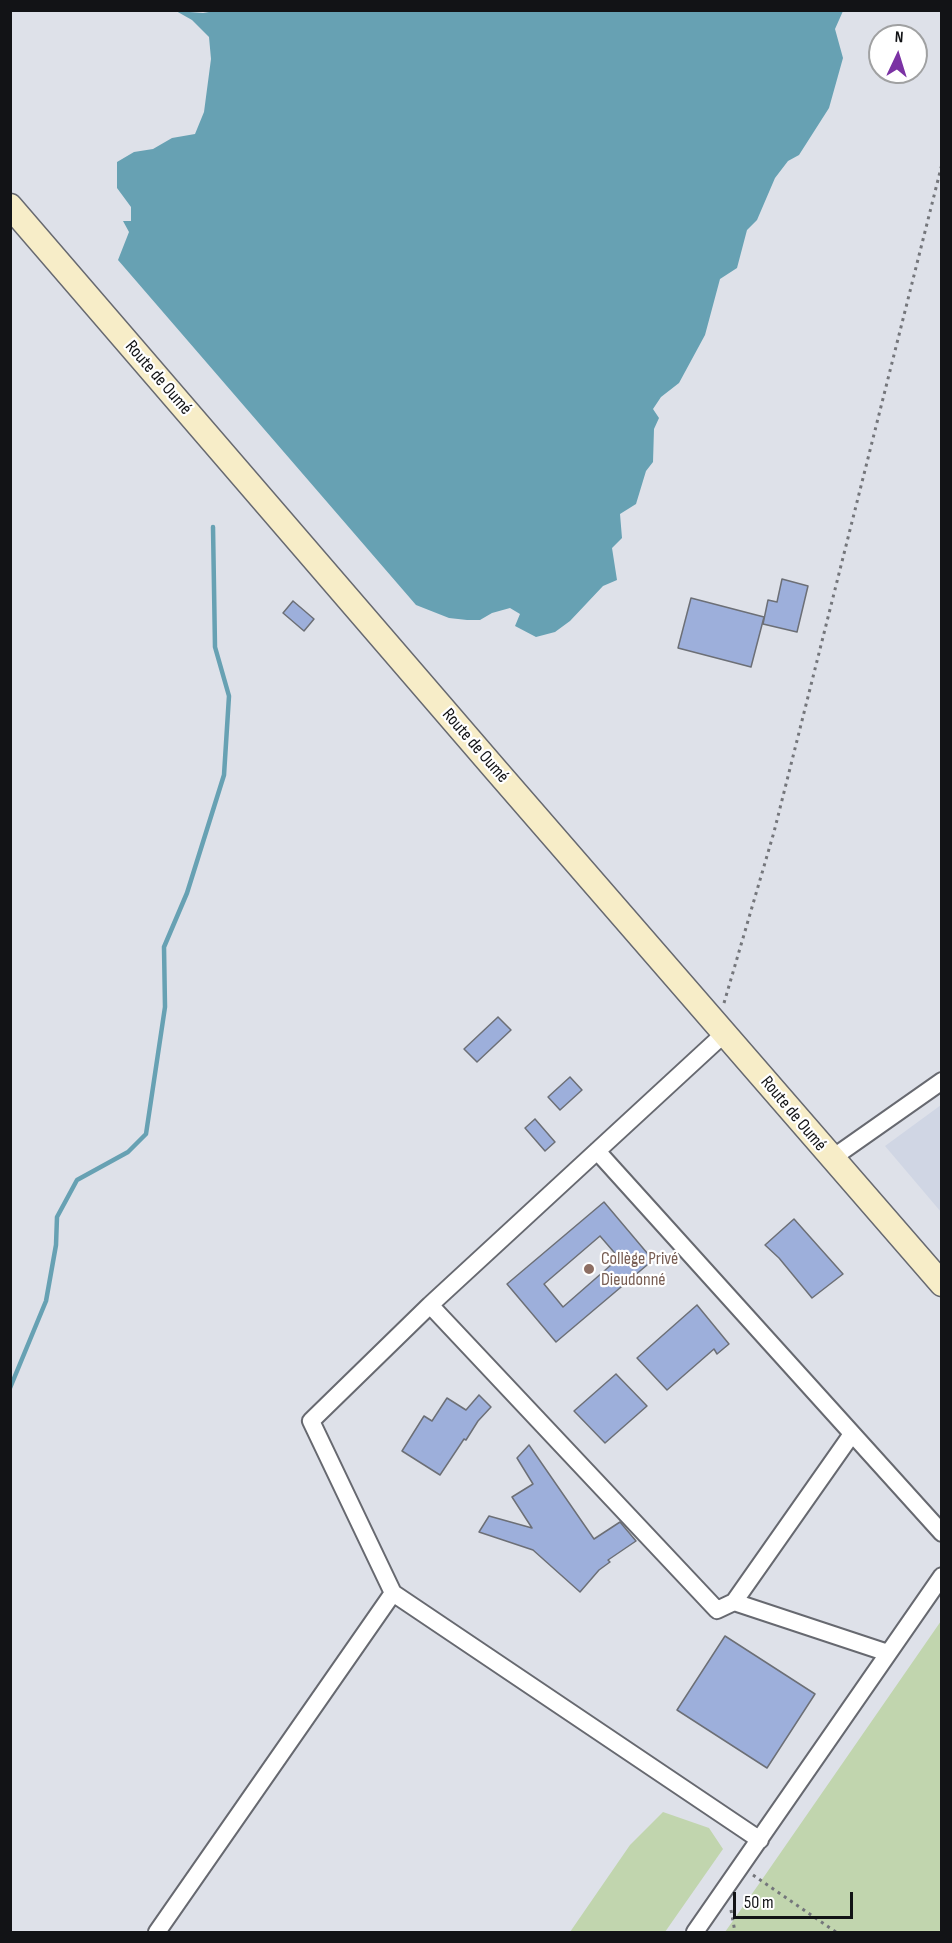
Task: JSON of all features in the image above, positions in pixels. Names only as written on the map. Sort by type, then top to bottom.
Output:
[{"type":"main road","name":"Route de Oumé","points":[[10,206],[831,1159],[942,1284]]},
{"type":"street","points":[[721,1029],[597,1151],[430,1305],[311,1421],[393,1593],[760,1840]]},
{"type":"street","points":[[831,1159],[942,1081]]},
{"type":"street","points":[[597,1151],[942,1533]]},
{"type":"street","points":[[430,1305],[717,1610],[734,1602],[852,1434]]},
{"type":"street","points":[[695,1932],[942,1576]]},
{"type":"street","points":[[157,1932],[393,1593]]},
{"type":"street","points":[[734,1602],[888,1653]]},
{"type":"path","points":[[721,1029],[774,832],[942,164]]},
{"type":"path","points":[[741,1867],[836,1932]]},
{"type":"shaded area","points":[[941,1105],[941,1212],[885,1146]]},
{"type":"green space","points":[[941,1621],[941,1932],[725,1932],[761,1881]]},
{"type":"green space","points":[[663,1812],[709,1828],[723,1849],[665,1932],[570,1932],[630,1845]]},
{"type":"water","points":[[176,11],[203,13],[215,11],[843,11],[835,29],[843,58],[829,108],[799,155],[788,161],[775,178],[757,220],[747,230],[737,268],[720,279],[705,335],[679,383],[661,397],[653,409],[659,418],[654,429],[653,462],[646,471],[636,504],[620,514],[622,538],[612,548],[617,580],[603,586],[570,621],[555,632],[536,637],[515,626],[520,614],[510,608],[492,613],[480,620],[467,620],[449,618],[416,605],[118,260],[129,232],[123,221],[131,221],[131,207],[117,188],[117,162],[134,152],[153,149],[172,138],[195,134],[204,112],[211,59],[209,37],[192,20]]},
{"type":"building","points":[[782,579],[808,586],[797,632],[763,624],[768,600],[777,602]]},
{"type":"building","points":[[691,598],[764,617],[751,667],[678,648]]},
{"type":"building","points":[[293,601],[314,619],[304,631],[283,613]]},
{"type":"building","points":[[498,1017],[511,1030],[477,1062],[464,1049]]},
{"type":"building","points":[[570,1077],[582,1090],[560,1110],[548,1097]]},
{"type":"building","points":[[535,1119],[555,1142],[545,1151],[525,1128]]},
{"type":"building","points":[[604,1202],[653,1260],[556,1342],[507,1284]],"holes":[[[600,1236],[619,1258],[563,1307],[544,1284]]]},
{"type":"building","points":[[794,1219],[843,1274],[812,1298],[779,1258],[765,1245]]},
{"type":"building","points":[[697,1305],[729,1344],[717,1354],[714,1349],[667,1390],[637,1358]]},
{"type":"building","points":[[616,1374],[647,1406],[605,1443],[574,1411]]},
{"type":"building","points":[[479,1395],[491,1407],[478,1421],[466,1440],[464,1439],[440,1475],[402,1451],[424,1416],[432,1421],[447,1398],[466,1410]]},
{"type":"building","points":[[529,1445],[594,1539],[620,1522],[636,1541],[608,1560],[610,1562],[599,1570],[580,1592],[533,1550],[479,1532],[489,1516],[532,1528],[512,1497],[533,1484],[517,1458]]},
{"type":"building","points":[[725,1636],[815,1694],[767,1768],[677,1710]]},
{"type":"waterway","points":[[10,1388],[46,1301],[56,1245],[57,1217],[77,1180],[128,1152],[146,1134],[165,1007],[164,947],[187,893],[224,775],[229,696],[215,647],[213,527]]},
{"type":"place","name":"Collège Privé Dieudonné","points":[[589,1269]]}]
